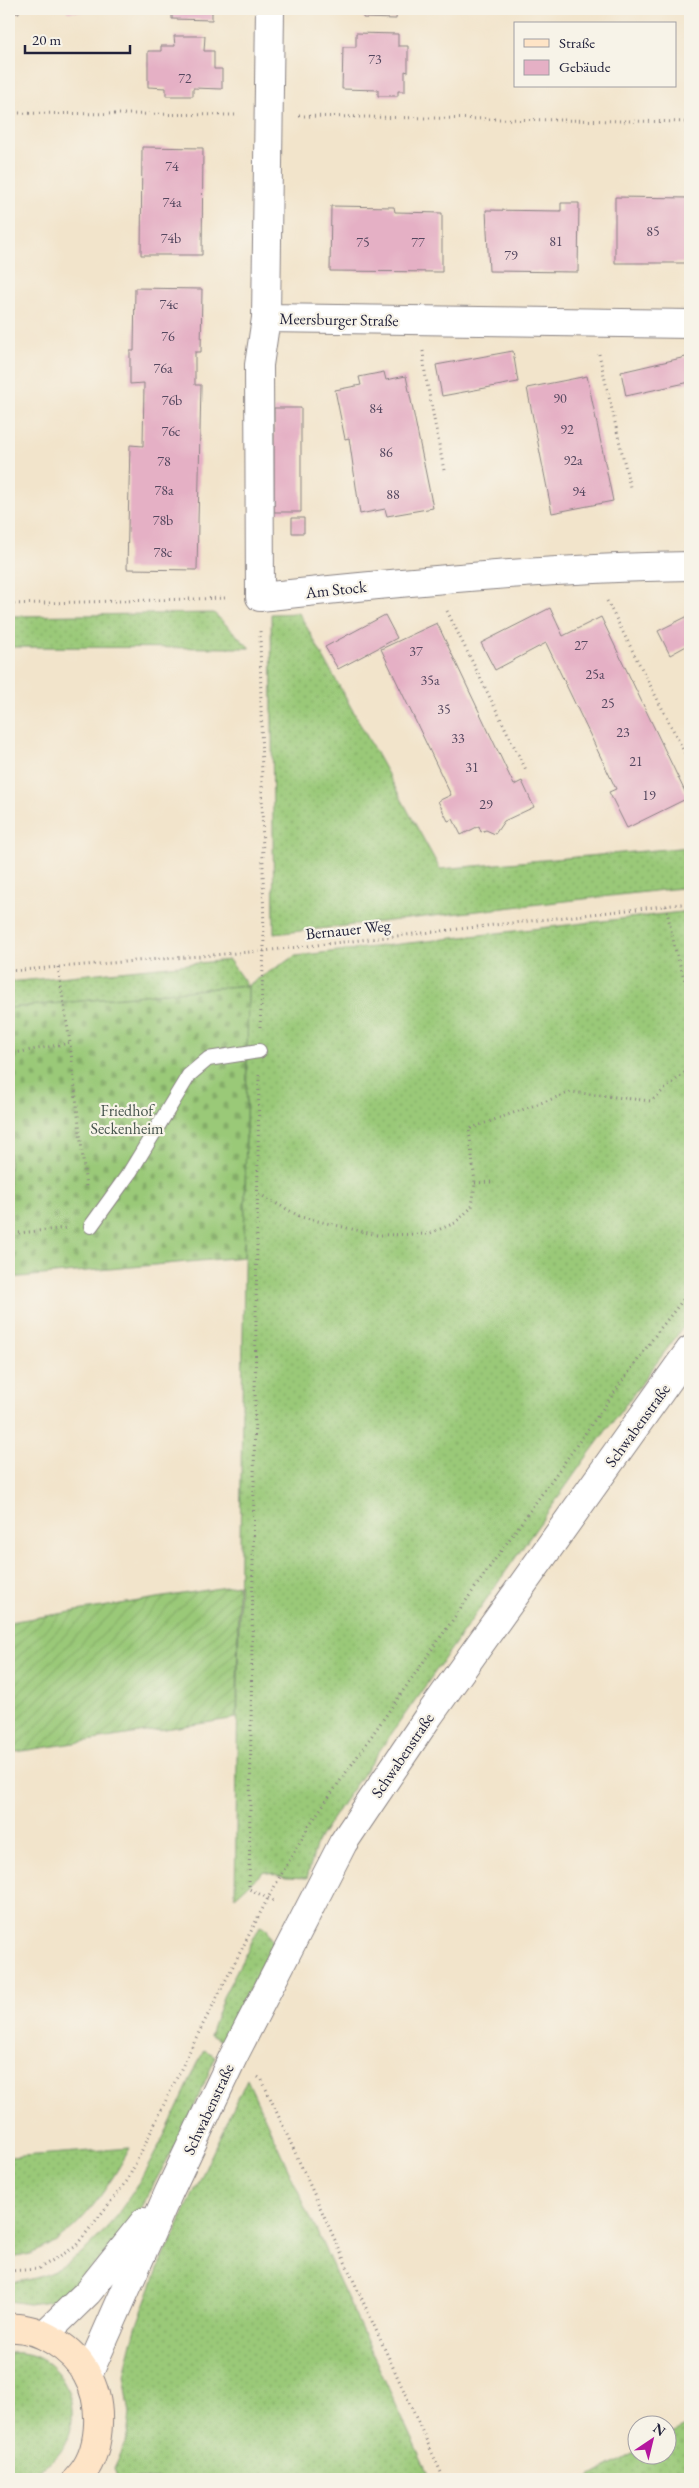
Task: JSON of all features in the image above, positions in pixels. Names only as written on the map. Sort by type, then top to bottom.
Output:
[{"type":"main road","points":[[9,2328],[44,2335],[69,2352],[88,2375],[98,2408],[96,2443],[81,2477]]},
{"type":"street","name":"Meersburger Straße","points":[[270,9],[266,318],[690,324]]},
{"type":"street","points":[[260,597],[259,365],[266,318]]},
{"type":"street","name":"Am Stock","points":[[260,597],[590,567],[690,566]]},
{"type":"street","name":"Schwabenstraße","points":[[88,2375],[169,2192],[233,2057],[303,1917],[343,1843],[428,1717],[690,1350]]},
{"type":"street","name":"Schwabenstraße","points":[[44,2335],[88,2292],[169,2192]]},
{"type":"lane","points":[[91,1226],[130,1172],[189,1075],[208,1058],[259,1050]]},
{"type":"path","points":[[9,113],[690,122]]},
{"type":"path","points":[[420,320],[424,373],[444,470]]},
{"type":"path","points":[[592,322],[630,487]]},
{"type":"path","points":[[590,567],[690,762]]},
{"type":"path","points":[[431,580],[527,772]]},
{"type":"path","points":[[9,604],[260,597],[263,951],[259,1050],[259,1194],[249,1889],[303,1917]]},
{"type":"path","name":"Bernauer Weg","points":[[9,972],[263,951],[690,903]]},
{"type":"path","points":[[666,906],[675,949],[686,984]]},
{"type":"path","points":[[9,1234],[91,1226],[70,1043],[58,967]]},
{"type":"path","points":[[9,1054],[70,1043]]},
{"type":"path","points":[[259,1194],[301,1217],[377,1235],[428,1234],[455,1224],[472,1207],[475,1183],[469,1129],[571,1092],[651,1102],[690,1068]]},
{"type":"path","points":[[475,1183],[491,1182]]},
{"type":"path","points":[[9,2271],[38,2269],[75,2247],[127,2181],[196,2038],[268,1898],[310,1824],[496,1556],[659,1330],[690,1291]]},
{"type":"path","points":[[233,2057],[262,2080],[444,2479]]},
{"type":"green space","points":[[214,613],[250,648],[9,647],[9,616]]},
{"type":"green space","points":[[299,613],[440,869],[690,847],[690,887],[274,934],[271,614]]},
{"type":"green space","points":[[690,911],[690,1318],[588,1455],[344,1801],[317,1842],[307,1878],[286,1877],[264,1871],[235,1897],[248,985],[295,956]]},
{"type":"green space","points":[[229,960],[247,985],[9,1008],[9,982]]},
{"type":"green space","name":"Friedhof Seckenheim","points":[[248,985],[244,1257],[9,1278],[9,1008]]},
{"type":"green space","points":[[238,1585],[237,1718],[9,1753],[9,1622]]},
{"type":"green space","points":[[260,1926],[267,1929],[273,1942],[224,2042],[210,2035],[223,1997]]},
{"type":"green space","points":[[204,2050],[216,2056],[186,2126],[130,2227],[85,2275],[57,2300],[29,2304],[9,2301],[9,2282],[45,2275],[78,2256],[106,2229],[131,2195],[153,2158]]},
{"type":"green space","points":[[247,2079],[430,2479],[118,2479],[114,2469],[126,2443],[130,2414],[124,2375],[136,2327],[158,2269]]},
{"type":"green space","points":[[130,2148],[96,2202],[82,2219],[49,2245],[30,2254],[9,2258],[9,2157]]},
{"type":"green space","points":[[9,2353],[34,2356],[54,2369],[66,2388],[72,2410],[70,2433],[59,2454],[39,2470],[9,2477]]},
{"type":"green space","points":[[690,2423],[690,2479],[586,2479],[626,2457],[626,2466],[676,2466],[676,2431]]},
{"type":"building","points":[[9,9],[19,9],[19,13],[9,13]]},
{"type":"building","points":[[67,9],[104,9],[104,11],[67,12]]},
{"type":"building","points":[[172,9],[212,9],[212,20],[172,19]]},
{"type":"building","points":[[363,9],[397,9],[396,19],[363,18]]},
{"type":"building","points":[[356,33],[398,34],[398,46],[408,46],[408,72],[405,71],[405,91],[398,91],[398,96],[378,96],[378,90],[342,89],[343,47],[356,47]]},
{"type":"building","points":[[174,36],[205,36],[204,51],[214,51],[214,69],[222,69],[222,89],[193,88],[193,96],[166,96],[166,88],[148,87],[148,51],[161,51],[161,46],[175,46]]},
{"type":"building","points":[[142,147],[203,148],[202,255],[141,255]]},
{"type":"building","points":[[615,197],[690,198],[690,263],[615,263]]},
{"type":"building","points":[[561,203],[579,203],[578,272],[489,271],[486,210],[561,211]]},
{"type":"building","points":[[331,206],[394,207],[395,212],[442,213],[442,272],[330,271]]},
{"type":"building","points":[[135,288],[202,289],[201,352],[195,352],[195,385],[201,385],[197,570],[127,569],[130,445],[143,446],[144,383],[130,384],[130,351],[134,351]]},
{"type":"building","points":[[513,351],[518,382],[442,396],[436,365]]},
{"type":"building","points":[[690,356],[690,382],[626,396],[621,372]]},
{"type":"building","points":[[384,372],[386,380],[406,376],[433,508],[387,516],[385,509],[360,514],[349,438],[345,439],[335,390],[361,385],[359,377]]},
{"type":"building","points":[[587,376],[613,501],[552,513],[527,388]]},
{"type":"building","points":[[274,408],[301,408],[301,512],[274,512]]},
{"type":"building","points":[[292,518],[304,518],[304,533],[292,533]]},
{"type":"building","points":[[550,608],[563,636],[601,617],[688,798],[627,828],[609,792],[616,789],[546,643],[495,670],[481,643]]},
{"type":"building","points":[[385,615],[397,638],[338,669],[325,647]]},
{"type":"building","points":[[690,615],[690,644],[670,655],[658,631]]},
{"type":"building","points":[[437,623],[514,785],[522,781],[534,807],[504,821],[495,834],[486,830],[481,832],[479,826],[461,835],[453,819],[448,821],[438,801],[451,795],[381,649]]}]
